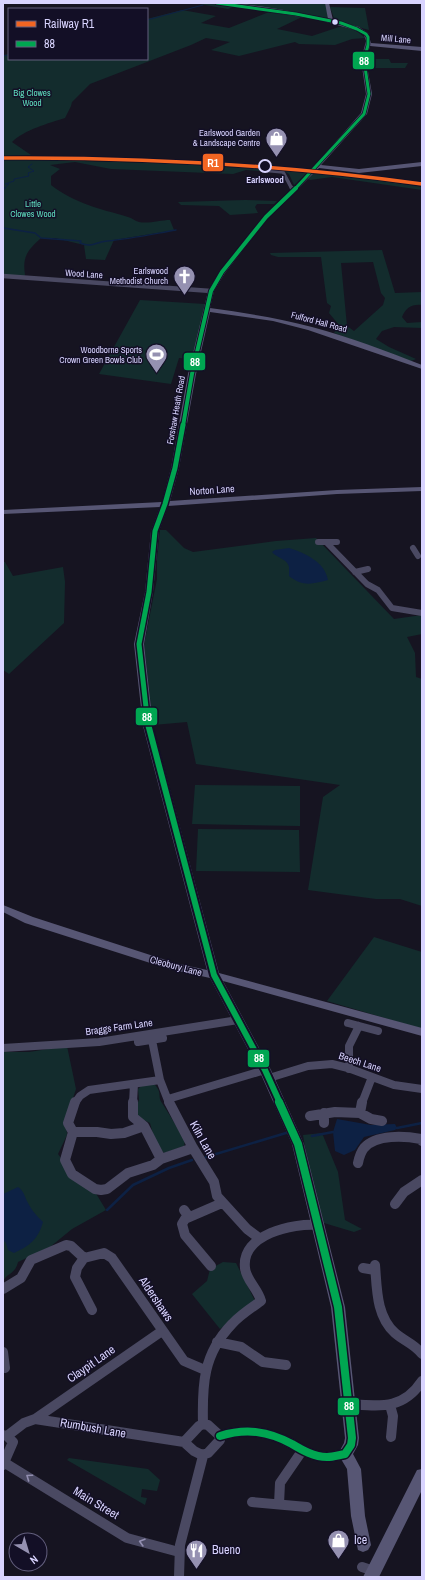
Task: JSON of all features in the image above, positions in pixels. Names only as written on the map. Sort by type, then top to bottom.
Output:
[{"type":"street","points":[[216,3],[331,21],[347,25],[362,31],[367,36],[368,44]]},
{"type":"street","points":[[327,3],[331,21]]},
{"type":"street","name":"Mill Lane","points":[[368,44],[422,49]]},
{"type":"street","name":"Forshaw Heath Road","points":[[165,504],[175,468],[192,374],[211,291],[222,272],[254,230],[356,124],[368,105],[370,91],[364,59],[368,44]]},
{"type":"street","points":[[316,166],[359,171],[422,164]]},
{"type":"street","points":[[262,170],[285,173],[288,176],[293,190]]},
{"type":"street","name":"Wood Lane","points":[[3,276],[211,291]]},
{"type":"street","name":"Fulford Hall Road","points":[[207,310],[311,328],[346,339],[422,367]]},
{"type":"street","name":"Norton Lane","points":[[3,512],[165,504],[336,492],[422,489]]},
{"type":"street","points":[[165,504],[155,531],[149,592],[139,644],[148,726],[214,975],[267,1074],[298,1144],[338,1307],[352,1438],[351,1445],[344,1454],[327,1457],[302,1450],[265,1432],[248,1430],[232,1432],[220,1436]]},
{"type":"street","points":[[318,542],[337,542]]},
{"type":"street","points":[[327,543],[367,584],[378,590],[392,608],[422,613]]},
{"type":"street","points":[[355,572],[368,569]]},
{"type":"street","name":"Cleobury Lane","points":[[3,908],[29,920],[173,966],[214,975],[422,1032]]},
{"type":"street","name":"Braggs Farm Lane","points":[[3,1048],[99,1042],[238,1020]]},
{"type":"street","points":[[348,1023],[378,1031]]},
{"type":"street","points":[[349,1068],[349,1046],[359,1026]]},
{"type":"street","points":[[138,1042],[163,1038]]},
{"type":"street","name":"Kiln Lane","points":[[152,1040],[160,1080],[172,1110],[214,1182],[217,1196],[247,1229],[259,1238]]},
{"type":"street","name":"Beech Lane","points":[[168,1099],[267,1074],[286,1072],[321,1064],[332,1064],[349,1068],[394,1085],[422,1089]]},
{"type":"street","points":[[360,1113],[364,1095],[372,1077]]},
{"type":"street","points":[[160,1080],[88,1090],[81,1094],[76,1099],[68,1123],[72,1132],[65,1160],[72,1174],[95,1189],[101,1190],[107,1189],[128,1173],[153,1165],[161,1159],[193,1148]]},
{"type":"street","points":[[134,1084],[132,1114],[144,1126],[161,1159]]},
{"type":"street","points":[[310,1116],[346,1111],[360,1113],[371,1119],[382,1121]]},
{"type":"street","points":[[324,1113],[324,1123]]},
{"type":"street","points":[[72,1132],[97,1132],[111,1134],[124,1133],[144,1126]]},
{"type":"street","points":[[358,1163],[361,1152],[367,1145],[380,1140],[415,1137],[421,1139],[422,1141]]},
{"type":"street","points":[[395,1204],[404,1192],[422,1180]]},
{"type":"street","points":[[210,1266],[183,1230],[182,1224],[187,1213],[222,1203]]},
{"type":"street","points":[[203,1424],[202,1391],[205,1370],[217,1342],[232,1323],[261,1301],[264,1297],[245,1268],[245,1258],[248,1251],[259,1238],[285,1228],[307,1223],[318,1225]]},
{"type":"street","points":[[3,1289],[21,1278],[31,1260],[66,1245],[71,1246],[84,1258],[77,1268],[75,1277],[92,1310]]},
{"type":"street","name":"Aldershaws","points":[[84,1258],[88,1258],[101,1252],[106,1253],[112,1258],[184,1361],[205,1370]]},
{"type":"street","points":[[363,1268],[375,1268],[379,1302],[386,1323],[394,1333],[418,1348],[422,1354]]},
{"type":"street","name":"Claypit Lane","points":[[35,1419],[162,1331]]},
{"type":"street","points":[[217,1342],[242,1347],[263,1362],[286,1365]]},
{"type":"street","points":[[3,1352],[5,1368]]},
{"type":"street","points":[[349,1404],[390,1405],[408,1399],[418,1390],[422,1381]]},
{"type":"street","points":[[390,1405],[393,1416],[391,1438]]},
{"type":"street","points":[[4,1464],[13,1442],[5,1436],[35,1419]]},
{"type":"street","name":"Rumbush Lane","points":[[35,1419],[184,1442]]},
{"type":"street","points":[[203,1456],[199,1455],[184,1442],[199,1426],[203,1424],[208,1425],[220,1436]]},
{"type":"street","points":[[179,1577],[179,1552],[203,1456],[207,1454],[220,1440],[220,1436]]},
{"type":"street","points":[[279,1504],[280,1483],[302,1450]]},
{"type":"street","points":[[344,1454],[352,1463],[354,1469],[358,1516],[363,1545]]},
{"type":"street","name":"Main Street","points":[[4,1464],[127,1538],[179,1552]]},
{"type":"street","points":[[369,1572],[422,1475]]},
{"type":"street","points":[[252,1502],[307,1507]]},
{"type":"green space","points":[[194,3],[325,3],[329,17],[321,19],[237,5],[228,9]]},
{"type":"green space","points":[[330,7],[365,8],[369,30],[335,21]]},
{"type":"green space","name":"Big Clowes Wood","points":[[182,10],[216,16],[201,23],[229,28],[269,12],[302,17],[277,29],[312,36],[345,25],[356,30],[365,38],[352,39],[335,45],[299,44],[295,42],[239,56],[211,50],[230,42],[206,38],[90,84],[72,102],[65,118],[30,130],[12,142],[31,155],[3,156],[3,55],[8,54],[8,60],[148,60],[148,19]]},
{"type":"green space","points":[[367,59],[389,59],[391,63],[408,63],[405,68],[368,68]]},
{"type":"green space","name":"Little Clowes Wood","points":[[3,159],[200,164],[261,168],[259,171],[246,170],[233,174],[111,169],[75,162],[50,165],[60,169],[51,176],[51,185],[69,197],[97,208],[129,217],[139,222],[146,223],[170,220],[174,230],[176,230],[114,240],[105,260],[86,259],[84,245],[55,238],[41,238],[29,250],[25,258],[24,276],[3,275]]},
{"type":"green space","points":[[282,170],[308,172],[294,185],[289,174]]},
{"type":"green space","points":[[315,172],[422,187],[422,190],[332,177],[310,180],[307,179]]},
{"type":"green space","points":[[245,200],[277,201],[274,204],[257,204],[255,207],[258,213],[230,215],[219,206],[181,205],[178,202]]},
{"type":"green space","points":[[382,250],[395,293],[422,292],[422,305],[409,307],[402,317],[407,323],[422,322],[422,328],[394,327],[382,331],[376,339],[389,347],[416,359],[411,361],[334,333],[339,325],[329,313],[331,306],[327,303],[321,257],[278,257],[271,255],[270,253]],"holes":[[[373,262],[381,293],[385,298],[383,305],[354,331],[347,326],[341,263]]]},
{"type":"green space","points":[[140,300],[205,304],[193,359],[179,358],[171,384],[99,374]]},
{"type":"green space","points":[[160,530],[166,530],[184,548],[193,552],[276,541],[316,538],[394,619],[422,615],[422,634],[407,637],[415,653],[416,677],[422,679],[422,906],[400,899],[376,899],[308,890],[323,797],[340,785],[196,764],[187,722],[153,725],[144,645],[157,579],[157,559]]},
{"type":"green space","points":[[3,562],[5,562],[13,576],[63,567],[65,582],[64,623],[9,674],[3,670]]},
{"type":"green space","points":[[195,785],[300,786],[300,826],[192,824]]},
{"type":"green space","points":[[198,829],[299,830],[300,872],[196,871]]},
{"type":"green space","points":[[374,937],[422,952],[422,1029],[327,1001]]},
{"type":"green space","points":[[67,1046],[76,1089],[66,1119],[67,1135],[58,1154],[69,1169],[92,1187],[106,1210],[72,1229],[50,1247],[18,1262],[13,1272],[4,1279],[3,1282],[3,1052],[29,1052]]},
{"type":"green space","points":[[154,1084],[157,1087],[161,1101],[185,1141],[184,1146],[164,1153],[156,1145],[150,1123],[136,1116],[134,1111],[139,1100],[138,1089],[141,1086]]},
{"type":"green space","points":[[322,1133],[338,1172],[345,1220],[362,1229],[354,1232],[324,1223],[310,1177],[303,1135]]},
{"type":"green space","points":[[223,1262],[236,1263],[256,1303],[220,1329],[192,1294],[207,1281],[210,1269]]},
{"type":"green space","points":[[69,1458],[148,1469],[160,1480],[157,1491],[142,1489],[141,1497],[147,1498],[145,1505],[67,1460]]},
{"type":"water","points":[[289,548],[308,556],[319,563],[328,580],[308,584],[299,582],[289,576],[288,564],[272,552],[275,550]]},
{"type":"water","points":[[337,1119],[371,1125],[395,1124],[397,1128],[395,1130],[364,1137],[355,1150],[344,1155],[335,1151],[333,1132]]},
{"type":"water","points":[[18,1187],[23,1192],[33,1211],[43,1222],[39,1233],[33,1241],[14,1253],[8,1250],[6,1243],[3,1240],[3,1194]]},
{"type":"waterway","points":[[148,20],[203,5]]},
{"type":"waterway","points":[[3,56],[8,55]]},
{"type":"waterway","points":[[5,188],[9,184],[5,184],[14,181],[14,179],[29,176],[28,173],[34,171],[28,167],[32,164]]},
{"type":"waterway","points":[[3,228],[35,233],[41,238],[81,241],[80,243],[88,245],[176,230]]},
{"type":"waterway","points":[[397,1128],[422,1123]]},
{"type":"waterway","points":[[312,1136],[333,1132]]},
{"type":"waterway","points":[[206,1157],[286,1133]]},
{"type":"waterway","points":[[107,1210],[133,1185],[169,1168],[192,1160]]},
{"type":"rail line","name":"R1","points":[[3,158],[108,158],[265,166],[422,184]]},
{"type":"transit line","name":"88","points":[[217,3],[341,23],[366,34],[368,37],[368,45],[364,60],[369,88],[369,100],[364,114],[311,173],[266,217],[222,272],[211,291],[192,374],[175,468],[165,504],[155,531],[149,592],[139,644],[148,726],[214,975],[265,1070],[298,1144],[338,1307],[352,1438],[351,1445],[345,1454],[326,1457],[310,1453],[278,1437],[262,1432],[246,1431],[229,1433],[220,1436]]},
{"type":"place","name":"Earlswood Garden & Landscape Centre","points":[[276,158]]},
{"type":"place","name":"Earlswood","points":[[265,166]]},
{"type":"place","name":"Earlswood Methodist Church","points":[[184,296]]},
{"type":"place","name":"Woodborne Sports Crown Green Bowls Club","points":[[157,374]]},
{"type":"place","name":"Ice","points":[[338,1560]]},
{"type":"place","name":"Bueno","points":[[197,1570]]}]
